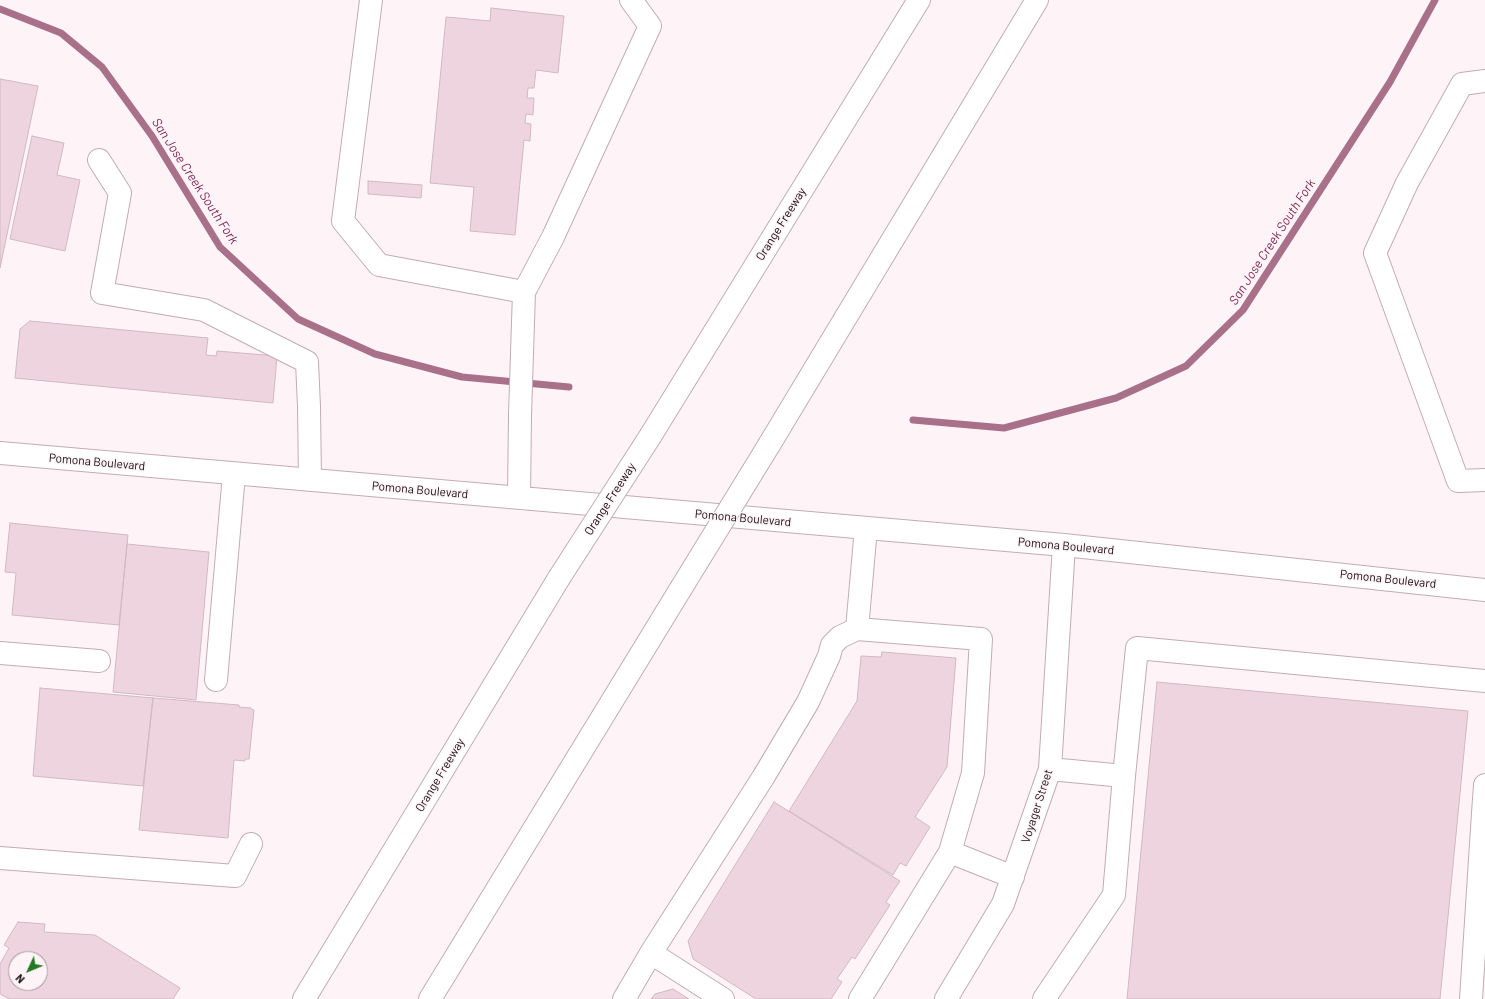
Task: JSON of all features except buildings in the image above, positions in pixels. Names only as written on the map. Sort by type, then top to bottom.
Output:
[{"type":"main road","points":[[372,0],[343,221],[379,265],[524,292]]},
{"type":"main road","points":[[519,498],[524,292],[554,237],[650,26],[632,0]]},
{"type":"main road","name":"Orange Freeway","points":[[304,999],[559,578],[651,435],[919,0]]},
{"type":"main road","points":[[430,999],[769,445],[1037,0]]},
{"type":"main road","points":[[1485,81],[1462,84],[1408,183],[1375,254],[1458,481],[1485,480]]},
{"type":"main road","points":[[98,160],[120,194],[102,292],[204,310],[307,362],[310,480]]},
{"type":"main road","name":"Pomona Boulevard","points":[[0,453],[1064,545],[1485,590]]},
{"type":"main road","points":[[216,680],[234,474]]},
{"type":"main road","points":[[857,629],[866,528]]},
{"type":"main road","name":"Voyager Street","points":[[946,999],[1003,904],[1050,769],[1064,545]]},
{"type":"main road","points":[[624,999],[651,953],[764,776],[808,702],[832,645],[840,637],[857,629],[982,639],[973,773],[950,852],[860,999]]},
{"type":"main road","points":[[1044,999],[1114,895],[1137,648],[1485,681]]},
{"type":"main road","points":[[0,653],[99,661]]},
{"type":"main road","points":[[1050,769],[1124,776]]},
{"type":"main road","points":[[1471,999],[1485,785]]},
{"type":"main road","points":[[0,858],[235,876],[251,844]]},
{"type":"main road","points":[[950,852],[1013,877]]},
{"type":"main road","points":[[651,953],[723,999]]},
{"type":"waterway","name":"San Jose Creek South Fork","points":[[913,420],[1004,428],[1116,398],[1186,366],[1243,310],[1390,82],[1435,0]]},
{"type":"waterway","name":"San Jose Creek South Fork","points":[[0,9],[61,33],[102,67],[152,136],[220,247],[298,319],[375,354],[462,377],[569,387]]}]
